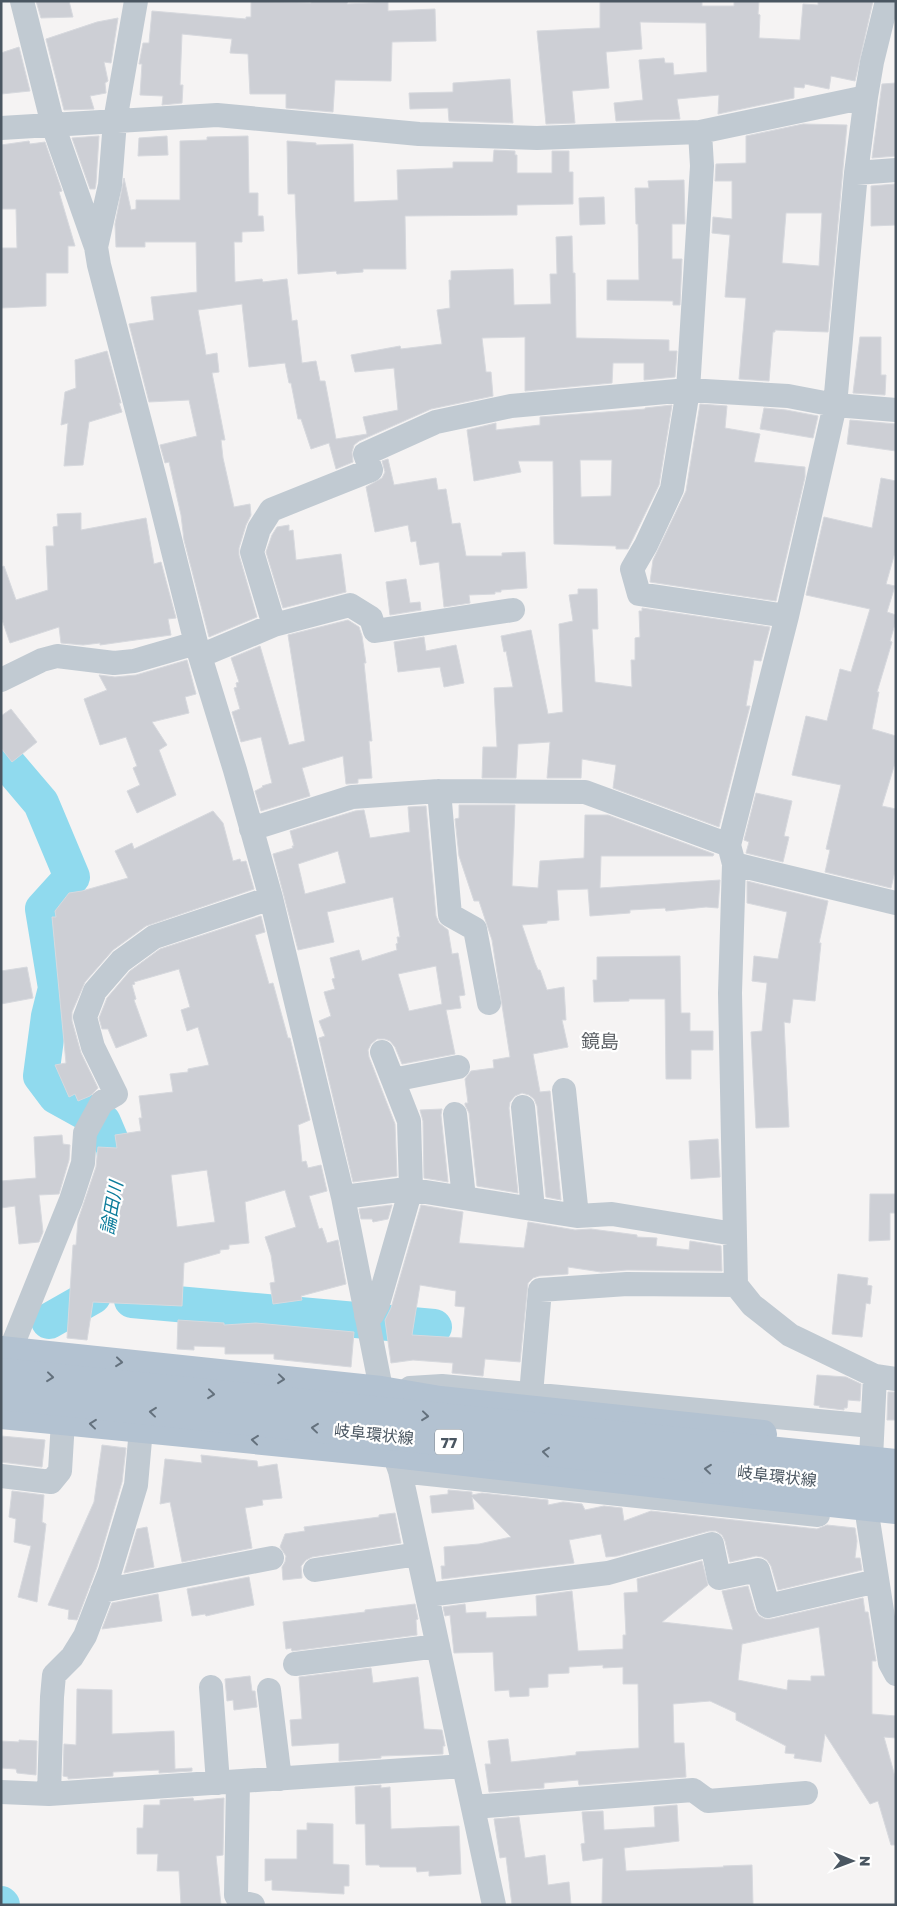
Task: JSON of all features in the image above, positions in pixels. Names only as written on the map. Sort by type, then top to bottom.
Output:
[{"type":"main road","points":[[4,1358],[381,1390],[440,1400],[896,1448]]},
{"type":"main road","name":"岐阜環状線","points":[[4,1358],[896,1463]]},
{"type":"main road","name":"岐阜環状線","points":[[1,1396],[896,1488]]},
{"type":"main road","name":"77","points":[[1,1415],[141,1429],[397,1462],[756,1495],[896,1510]]},
{"type":"street","points":[[22,1],[53,125],[96,247],[99,265],[156,479],[198,650],[235,770],[250,829],[271,898],[343,1198],[381,1390],[494,1905]]},
{"type":"street","points":[[96,247],[110,185],[115,121],[136,1]]},
{"type":"street","points":[[887,1],[872,62],[856,173],[835,405],[732,854],[730,993],[736,1285],[752,1305],[790,1335],[885,1378],[872,1426],[868,1520],[890,1663],[896,1674]]},
{"type":"street","points":[[1,128],[217,115],[419,134],[537,138],[700,132],[866,97]]},
{"type":"street","points":[[700,132],[702,166],[688,390],[672,489],[632,570],[639,594],[787,616]]},
{"type":"street","points":[[856,173],[896,170]]},
{"type":"street","points":[[274,625],[252,557],[259,529],[271,510],[370,470],[365,454],[436,422],[511,406],[688,390],[788,396],[835,405],[896,410]]},
{"type":"street","points":[[1,680],[42,660],[57,656],[114,663],[198,650],[274,625],[350,605],[371,618],[375,631],[513,610]]},
{"type":"street","points":[[250,829],[352,797],[439,792],[585,792],[732,854],[896,903]]},
{"type":"street","points":[[439,792],[450,915],[475,929],[489,1003]]},
{"type":"street","points":[[4,1358],[71,1200],[83,1163],[85,1133],[102,1102],[116,1094],[93,1048],[85,1017],[95,991],[121,961],[154,937],[271,898]]},
{"type":"street","points":[[366,1315],[372,1315],[378,1304],[411,1189],[409,1121],[382,1052]]},
{"type":"street","points":[[393,1080],[458,1067]]},
{"type":"street","points":[[564,1090],[577,1216]]},
{"type":"street","points":[[523,1107],[534,1209]]},
{"type":"street","points":[[455,1114],[464,1198]]},
{"type":"street","points":[[343,1198],[411,1189],[577,1216],[612,1214],[734,1234]]},
{"type":"street","points":[[531,1394],[540,1290],[627,1284],[736,1285]]},
{"type":"street","points":[[381,1390],[442,1386],[872,1426]]},
{"type":"street","points":[[1,1476],[51,1482],[60,1471],[63,1421]]},
{"type":"street","points":[[49,1794],[54,1675],[72,1657],[85,1636],[102,1591],[136,1485],[141,1429]]},
{"type":"street","points":[[397,1462],[868,1520]]},
{"type":"street","points":[[427,1595],[608,1573],[712,1544],[720,1578],[758,1570],[768,1606],[877,1580]]},
{"type":"street","points":[[315,1570],[418,1554]]},
{"type":"street","points":[[102,1591],[272,1558]]},
{"type":"street","points":[[295,1664],[438,1646]]},
{"type":"street","points":[[212,1687],[228,1782],[236,1895],[244,1904]]},
{"type":"street","points":[[270,1690],[280,1779]]},
{"type":"street","points":[[1,1792],[49,1794],[464,1766]]},
{"type":"street","points":[[473,1807],[693,1790],[708,1801],[806,1793]]},
{"type":"building","points":[[36,1],[69,1],[73,17],[41,18]]},
{"type":"building","points":[[251,1],[311,3],[311,1],[348,1],[347,4],[388,2],[388,11],[435,9],[436,41],[392,42],[391,81],[335,80],[333,112],[286,108],[286,94],[250,94],[248,54],[230,53],[232,39],[182,34],[180,85],[183,85],[182,103],[162,105],[163,96],[140,95],[142,64],[139,64],[143,43],[149,43],[152,11],[246,19],[246,17],[251,17]]},
{"type":"building","points":[[600,1],[702,1],[702,6],[734,6],[734,1],[759,1],[759,38],[800,40],[803,4],[818,5],[818,1],[873,1],[855,81],[831,76],[829,89],[805,84],[804,88],[794,87],[794,98],[718,114],[719,95],[677,99],[680,119],[616,121],[614,103],[643,100],[639,60],[664,58],[665,63],[673,63],[674,75],[707,72],[706,23],[640,22],[642,49],[606,52],[609,88],[572,91],[575,123],[546,124],[537,31],[600,28]]},
{"type":"building","points":[[118,18],[111,63],[104,62],[108,81],[105,83],[106,93],[90,96],[94,109],[64,110],[46,39],[97,22]]},
{"type":"building","points":[[19,47],[30,91],[1,94],[1,53]]},
{"type":"building","points":[[510,79],[513,123],[449,121],[448,108],[410,109],[409,93],[453,92],[453,83]]},
{"type":"building","points":[[896,83],[896,156],[872,158],[882,84]]},
{"type":"building","points":[[803,124],[847,125],[828,332],[775,330],[773,332],[769,381],[739,379],[746,298],[725,297],[730,235],[712,233],[713,217],[732,219],[732,181],[715,181],[716,164],[746,163],[746,136]],"holes":[[[786,213],[822,213],[819,266],[782,263]]]},
{"type":"building","points":[[99,136],[95,189],[90,189],[72,138]]},
{"type":"building","points":[[167,136],[168,155],[138,156],[139,138]]},
{"type":"building","points":[[248,136],[249,193],[258,193],[258,216],[263,216],[264,231],[242,232],[242,242],[234,242],[235,282],[262,279],[263,282],[287,279],[292,321],[297,320],[302,363],[316,361],[320,381],[325,381],[336,439],[367,434],[363,417],[398,410],[394,368],[355,372],[351,355],[400,346],[401,349],[442,344],[437,310],[450,308],[449,280],[451,280],[451,271],[513,269],[514,305],[551,304],[550,274],[557,274],[556,237],[572,236],[573,273],[575,273],[576,338],[669,340],[669,351],[677,351],[675,377],[644,380],[644,363],[613,363],[612,383],[525,391],[525,337],[482,338],[486,372],[491,372],[493,396],[431,409],[359,441],[354,445],[352,452],[353,462],[336,469],[329,443],[311,449],[301,419],[298,419],[285,363],[249,367],[242,304],[198,310],[206,355],[217,353],[219,372],[212,373],[225,440],[221,440],[223,458],[234,507],[250,504],[251,515],[239,548],[239,555],[257,617],[209,637],[184,540],[181,515],[169,462],[165,463],[160,445],[197,436],[189,400],[149,402],[129,324],[154,320],[151,297],[197,292],[196,242],[145,242],[145,247],[116,247],[115,224],[124,178],[131,210],[136,209],[136,200],[180,200],[180,141],[207,140],[207,137]]},
{"type":"building","points":[[29,141],[30,144],[45,142],[62,191],[59,192],[75,246],[68,246],[68,273],[46,273],[46,306],[1,308],[1,248],[17,248],[16,209],[1,209],[1,145]]},
{"type":"building","points":[[287,141],[316,143],[316,145],[353,144],[354,202],[398,200],[397,170],[453,168],[453,162],[493,162],[494,150],[515,151],[515,155],[517,155],[517,173],[552,173],[552,151],[569,151],[569,172],[573,172],[573,204],[517,205],[517,215],[405,216],[406,269],[363,269],[363,272],[337,274],[336,271],[298,274],[295,194],[288,194]]},
{"type":"building","points":[[684,180],[685,224],[672,224],[672,259],[682,259],[680,305],[673,305],[673,301],[607,300],[607,280],[639,280],[635,188],[649,188],[648,181]]},
{"type":"building","points":[[895,184],[896,225],[871,226],[871,186]]},
{"type":"building","points":[[604,197],[605,224],[580,225],[579,198]]},
{"type":"building","points":[[860,337],[881,337],[881,375],[886,375],[885,395],[853,393]]},
{"type":"building","points":[[107,351],[122,412],[89,422],[83,465],[64,466],[68,423],[61,425],[65,392],[76,388],[75,360]]},
{"type":"building","points":[[700,404],[727,406],[725,428],[760,434],[754,462],[805,467],[805,477],[776,601],[650,582],[653,560],[686,491]]},
{"type":"building","points":[[672,405],[659,485],[628,549],[616,549],[616,546],[554,544],[553,461],[518,461],[521,472],[474,481],[467,430],[496,423],[496,430],[540,425],[540,417]],"holes":[[[580,460],[612,460],[611,496],[581,497]]]},
{"type":"building","points":[[764,408],[818,416],[813,438],[760,429]]},
{"type":"building","points":[[850,420],[896,424],[896,451],[847,444]]},
{"type":"building","points":[[388,459],[394,485],[436,478],[438,490],[446,489],[452,524],[460,523],[466,556],[502,556],[502,553],[525,552],[527,588],[501,590],[501,592],[495,592],[495,594],[469,595],[470,603],[444,607],[439,562],[420,565],[416,541],[411,542],[408,525],[375,532],[366,487],[382,478],[385,472],[382,461]]},
{"type":"building","points":[[881,478],[896,481],[896,549],[886,584],[895,586],[887,612],[896,615],[896,621],[890,641],[892,642],[877,692],[879,692],[872,729],[896,736],[896,760],[882,806],[896,809],[896,867],[891,888],[825,872],[830,850],[826,849],[841,785],[792,775],[806,716],[827,721],[840,669],[851,672],[870,609],[806,595],[824,517],[872,528]]},
{"type":"building","points":[[81,513],[81,530],[146,518],[154,564],[161,562],[176,618],[168,619],[171,635],[100,645],[100,643],[83,645],[61,643],[59,627],[10,643],[1,617],[1,567],[4,566],[16,600],[48,590],[46,546],[54,546],[53,527],[58,526],[57,514]]},
{"type":"building","points":[[289,525],[289,531],[293,530],[296,560],[341,554],[346,592],[283,608],[266,552],[277,527]]},
{"type":"building","points":[[406,579],[410,603],[420,602],[421,610],[390,615],[386,582]]},
{"type":"building","points":[[578,589],[597,589],[598,629],[592,629],[595,682],[632,687],[631,660],[635,660],[635,638],[640,637],[639,611],[642,611],[642,608],[770,627],[761,661],[754,660],[746,706],[750,706],[719,827],[613,788],[616,765],[582,759],[581,778],[547,778],[550,742],[518,744],[516,778],[482,778],[483,747],[497,747],[494,688],[513,687],[501,636],[531,630],[548,714],[563,712],[559,624],[573,621],[569,595],[578,594]]},
{"type":"building","points":[[348,620],[359,627],[362,636],[372,741],[369,741],[372,778],[358,779],[358,783],[346,784],[343,756],[302,768],[310,796],[261,811],[255,791],[262,786],[272,783],[261,737],[241,742],[232,712],[240,709],[234,688],[237,687],[236,683],[239,682],[231,658],[260,646],[289,745],[305,741],[288,635]]},
{"type":"building","points":[[424,637],[426,651],[456,645],[464,683],[444,687],[440,667],[398,672],[394,642]]},
{"type":"building","points":[[187,660],[196,694],[185,697],[189,713],[152,722],[167,745],[159,750],[176,795],[137,813],[127,791],[140,785],[133,768],[137,766],[126,737],[100,745],[84,699],[107,690],[99,675],[115,677],[136,675]]},
{"type":"building","points":[[11,709],[37,742],[12,762],[1,748],[1,716]]},
{"type":"building","points":[[756,793],[792,801],[784,836],[789,837],[783,862],[746,853],[749,842],[744,840]]},
{"type":"building","points":[[459,805],[515,805],[512,886],[538,888],[540,861],[584,858],[585,815],[608,815],[714,854],[713,856],[601,856],[600,888],[720,880],[718,908],[706,907],[666,911],[665,908],[630,910],[630,913],[590,916],[588,889],[557,890],[559,920],[522,925],[535,963],[538,970],[540,970],[547,990],[564,987],[566,1020],[562,1020],[568,1047],[533,1054],[540,1092],[550,1091],[561,1200],[546,1197],[537,1106],[534,1099],[522,1093],[515,1096],[510,1102],[509,1108],[518,1193],[477,1186],[469,1113],[465,1105],[465,1103],[468,1103],[465,1079],[471,1071],[494,1068],[493,1060],[510,1057],[492,940],[479,901],[474,901],[459,856],[455,819],[459,818]]},
{"type":"building","points":[[426,806],[436,916],[439,923],[448,930],[452,954],[458,953],[465,995],[459,996],[461,1008],[446,1010],[455,1054],[402,1064],[395,1047],[390,1041],[377,1039],[371,1044],[368,1050],[369,1057],[395,1124],[397,1176],[353,1182],[319,1038],[325,1036],[319,1021],[331,1016],[324,992],[335,989],[332,979],[335,978],[330,958],[359,950],[362,961],[397,950],[397,937],[400,937],[393,897],[327,912],[334,942],[298,950],[273,854],[293,848],[290,831],[355,811],[364,810],[370,838],[410,832],[408,807]],"holes":[[[338,851],[346,883],[305,894],[298,864]],[[436,966],[442,1004],[409,1011],[398,974]]]},
{"type":"building","points":[[213,811],[223,823],[233,861],[240,859],[241,862],[246,861],[254,889],[146,926],[113,950],[85,982],[72,1012],[72,1021],[81,1053],[98,1088],[90,1096],[78,1101],[75,1094],[69,1097],[55,1065],[66,1063],[52,917],[56,917],[55,911],[69,893],[128,878],[115,851],[132,843],[134,849]]},
{"type":"building","points":[[747,881],[828,901],[819,943],[821,943],[815,1001],[793,999],[790,1023],[784,1022],[789,1127],[756,1128],[751,1032],[762,1031],[767,983],[752,981],[754,956],[778,959],[787,912],[747,903]]},
{"type":"building","points":[[261,916],[265,932],[255,935],[269,984],[273,983],[288,1038],[290,1038],[310,1120],[298,1125],[302,1162],[306,1161],[308,1168],[321,1165],[327,1191],[309,1196],[319,1229],[322,1228],[327,1243],[338,1240],[346,1284],[301,1296],[302,1300],[273,1304],[270,1283],[275,1282],[271,1255],[265,1237],[296,1227],[285,1190],[245,1202],[249,1243],[229,1245],[229,1249],[220,1250],[220,1253],[184,1263],[182,1306],[93,1302],[87,1340],[67,1338],[73,1245],[76,1245],[78,1220],[96,1167],[98,1147],[117,1148],[115,1135],[141,1131],[139,1118],[142,1118],[139,1096],[173,1092],[170,1074],[188,1072],[188,1069],[209,1065],[198,1027],[187,1031],[181,1010],[190,1007],[179,969],[134,982],[135,984],[132,985],[136,999],[134,1000],[147,1036],[116,1048],[108,1029],[102,1029],[99,1018],[107,998],[130,971],[160,949]],"holes":[[[207,1170],[215,1222],[177,1227],[171,1175]]]},
{"type":"building","points":[[680,956],[681,1013],[690,1013],[690,1031],[713,1031],[713,1050],[691,1050],[691,1079],[666,1079],[665,999],[629,999],[629,1001],[594,1002],[593,980],[597,980],[597,957]]},
{"type":"building","points":[[27,967],[33,998],[1,1004],[1,971]]},
{"type":"building","points":[[442,1109],[448,1182],[424,1178],[423,1121],[420,1110]]},
{"type":"building","points":[[62,1135],[63,1144],[70,1145],[69,1160],[59,1194],[39,1195],[43,1232],[39,1242],[19,1244],[15,1206],[1,1208],[1,1181],[36,1178],[34,1137]]},
{"type":"building","points":[[718,1139],[720,1177],[691,1179],[689,1141]]},
{"type":"building","points":[[870,1194],[896,1194],[896,1213],[890,1213],[890,1240],[869,1241]]},
{"type":"building","points":[[392,1205],[388,1219],[373,1222],[372,1219],[361,1219],[359,1209]]},
{"type":"building","points":[[421,1205],[463,1212],[459,1243],[524,1248],[528,1222],[575,1230],[591,1229],[637,1235],[637,1237],[657,1238],[656,1246],[689,1250],[690,1241],[721,1246],[722,1271],[627,1270],[601,1272],[568,1267],[568,1274],[533,1278],[528,1283],[520,1362],[485,1359],[483,1376],[452,1373],[453,1363],[413,1360],[391,1363],[385,1320],[391,1308]],"holes":[[[420,1285],[456,1291],[455,1306],[465,1307],[462,1338],[412,1335]]]},
{"type":"building","points":[[838,1274],[868,1278],[867,1285],[872,1286],[870,1304],[866,1303],[862,1337],[832,1334]]},
{"type":"building","points":[[178,1320],[224,1323],[224,1325],[256,1323],[354,1332],[351,1367],[274,1359],[274,1354],[225,1354],[225,1347],[194,1346],[194,1350],[177,1349]]},
{"type":"building","points":[[817,1375],[846,1377],[861,1384],[860,1401],[848,1400],[847,1408],[844,1408],[844,1410],[814,1405]]},
{"type":"building","points":[[888,1392],[896,1392],[896,1420],[887,1420]]},
{"type":"building","points":[[1,1436],[45,1440],[42,1467],[1,1462]]},
{"type":"building","points":[[102,1445],[126,1448],[122,1482],[97,1567],[77,1620],[68,1619],[69,1610],[48,1605],[94,1502]]},
{"type":"building","points":[[201,1455],[257,1461],[258,1467],[277,1464],[282,1498],[262,1500],[263,1505],[245,1508],[252,1548],[182,1562],[170,1502],[160,1504],[165,1459],[202,1463]]},
{"type":"building","points":[[448,1490],[472,1492],[472,1495],[482,1493],[548,1500],[548,1505],[563,1502],[582,1504],[585,1510],[604,1506],[622,1508],[624,1521],[651,1511],[817,1529],[827,1525],[855,1528],[857,1541],[855,1558],[860,1558],[862,1570],[778,1590],[771,1566],[767,1560],[756,1556],[730,1562],[722,1535],[716,1531],[709,1531],[617,1556],[606,1557],[601,1534],[569,1540],[574,1563],[442,1579],[441,1566],[445,1566],[444,1547],[479,1544],[511,1537],[472,1497],[474,1509],[432,1513],[430,1496],[448,1494]]},
{"type":"building","points":[[12,1491],[44,1495],[42,1522],[46,1524],[37,1602],[18,1597],[31,1546],[14,1542],[16,1519],[9,1517]]},
{"type":"building","points":[[395,1513],[401,1543],[312,1557],[301,1566],[302,1578],[283,1580],[282,1567],[286,1556],[280,1547],[285,1534],[305,1531],[304,1527],[379,1517],[379,1515]]},
{"type":"building","points":[[147,1527],[154,1567],[124,1573],[137,1529]]},
{"type":"building","points":[[702,1561],[708,1585],[662,1622],[733,1630],[722,1591],[748,1586],[755,1610],[759,1616],[765,1619],[863,1598],[865,1612],[868,1612],[876,1661],[872,1661],[872,1714],[896,1716],[896,1738],[884,1737],[896,1780],[896,1845],[891,1845],[878,1801],[870,1804],[825,1734],[821,1762],[794,1758],[795,1754],[785,1753],[786,1746],[736,1720],[736,1713],[710,1701],[673,1704],[674,1743],[684,1743],[686,1777],[579,1785],[578,1780],[544,1783],[544,1788],[489,1792],[485,1764],[491,1764],[488,1741],[508,1739],[511,1762],[576,1755],[576,1752],[639,1748],[638,1684],[623,1684],[623,1667],[603,1668],[603,1665],[569,1667],[569,1673],[548,1674],[548,1687],[529,1688],[529,1696],[510,1697],[509,1690],[495,1691],[493,1652],[454,1653],[450,1615],[445,1616],[443,1607],[465,1604],[466,1613],[486,1612],[486,1618],[537,1616],[536,1596],[572,1591],[578,1651],[623,1649],[623,1635],[626,1635],[624,1593],[638,1592],[637,1579]],"holes":[[[819,1627],[825,1676],[811,1676],[811,1681],[788,1680],[787,1690],[738,1680],[742,1644]]]},
{"type":"building","points":[[249,1577],[254,1605],[206,1616],[205,1614],[192,1616],[187,1589]]},
{"type":"building","points":[[158,1594],[162,1621],[102,1629],[112,1603]]},
{"type":"building","points":[[415,1604],[418,1619],[416,1620],[417,1635],[292,1651],[291,1648],[286,1649],[283,1622]]},
{"type":"building","points":[[371,1668],[373,1683],[418,1677],[424,1729],[442,1730],[445,1746],[443,1746],[443,1754],[381,1756],[381,1758],[339,1761],[339,1743],[292,1746],[290,1720],[302,1719],[299,1677]]},
{"type":"building","points":[[250,1676],[252,1691],[255,1691],[257,1707],[234,1710],[233,1700],[227,1701],[225,1679]]},
{"type":"building","points":[[77,1689],[112,1690],[112,1734],[174,1731],[175,1769],[192,1768],[192,1771],[159,1773],[159,1770],[113,1772],[113,1776],[68,1779],[68,1777],[63,1776],[64,1744],[76,1745]]},
{"type":"building","points":[[19,1740],[37,1741],[36,1775],[17,1773],[16,1769],[1,1768],[1,1741],[19,1742]]},
{"type":"building","points":[[381,1785],[381,1788],[390,1787],[391,1829],[459,1826],[461,1874],[429,1876],[429,1871],[417,1872],[416,1867],[366,1865],[365,1824],[356,1824],[355,1787]]},
{"type":"building","points":[[193,1798],[194,1801],[224,1798],[223,1855],[216,1856],[221,1905],[181,1905],[179,1871],[157,1871],[158,1854],[137,1854],[137,1828],[143,1828],[144,1805],[160,1805],[160,1800]]},
{"type":"building","points":[[677,1805],[679,1841],[624,1848],[626,1871],[752,1865],[753,1905],[602,1905],[603,1858],[583,1861],[581,1844],[585,1843],[582,1812],[603,1811],[604,1830],[655,1827],[654,1807]]},
{"type":"building","points":[[519,1817],[525,1858],[545,1855],[548,1885],[569,1882],[571,1905],[512,1905],[506,1857],[500,1858],[494,1819]]},
{"type":"building","points":[[307,1823],[333,1824],[333,1864],[349,1865],[349,1886],[344,1886],[344,1894],[272,1890],[272,1880],[265,1881],[265,1859],[297,1859],[297,1830],[307,1830]]},
{"type":"waterway","name":"論田川","points":[[1,756],[41,803],[72,877],[43,909],[56,988],[49,1016],[41,1076],[56,1096],[103,1122],[114,1148],[118,1179],[114,1197]]},
{"type":"waterway","points":[[49,1321],[93,1296]]},
{"type":"waterway","name":"論田川","points":[[132,1300],[434,1327]]},
{"type":"district","name":"鏡島","points":[[600,1040]]}]
